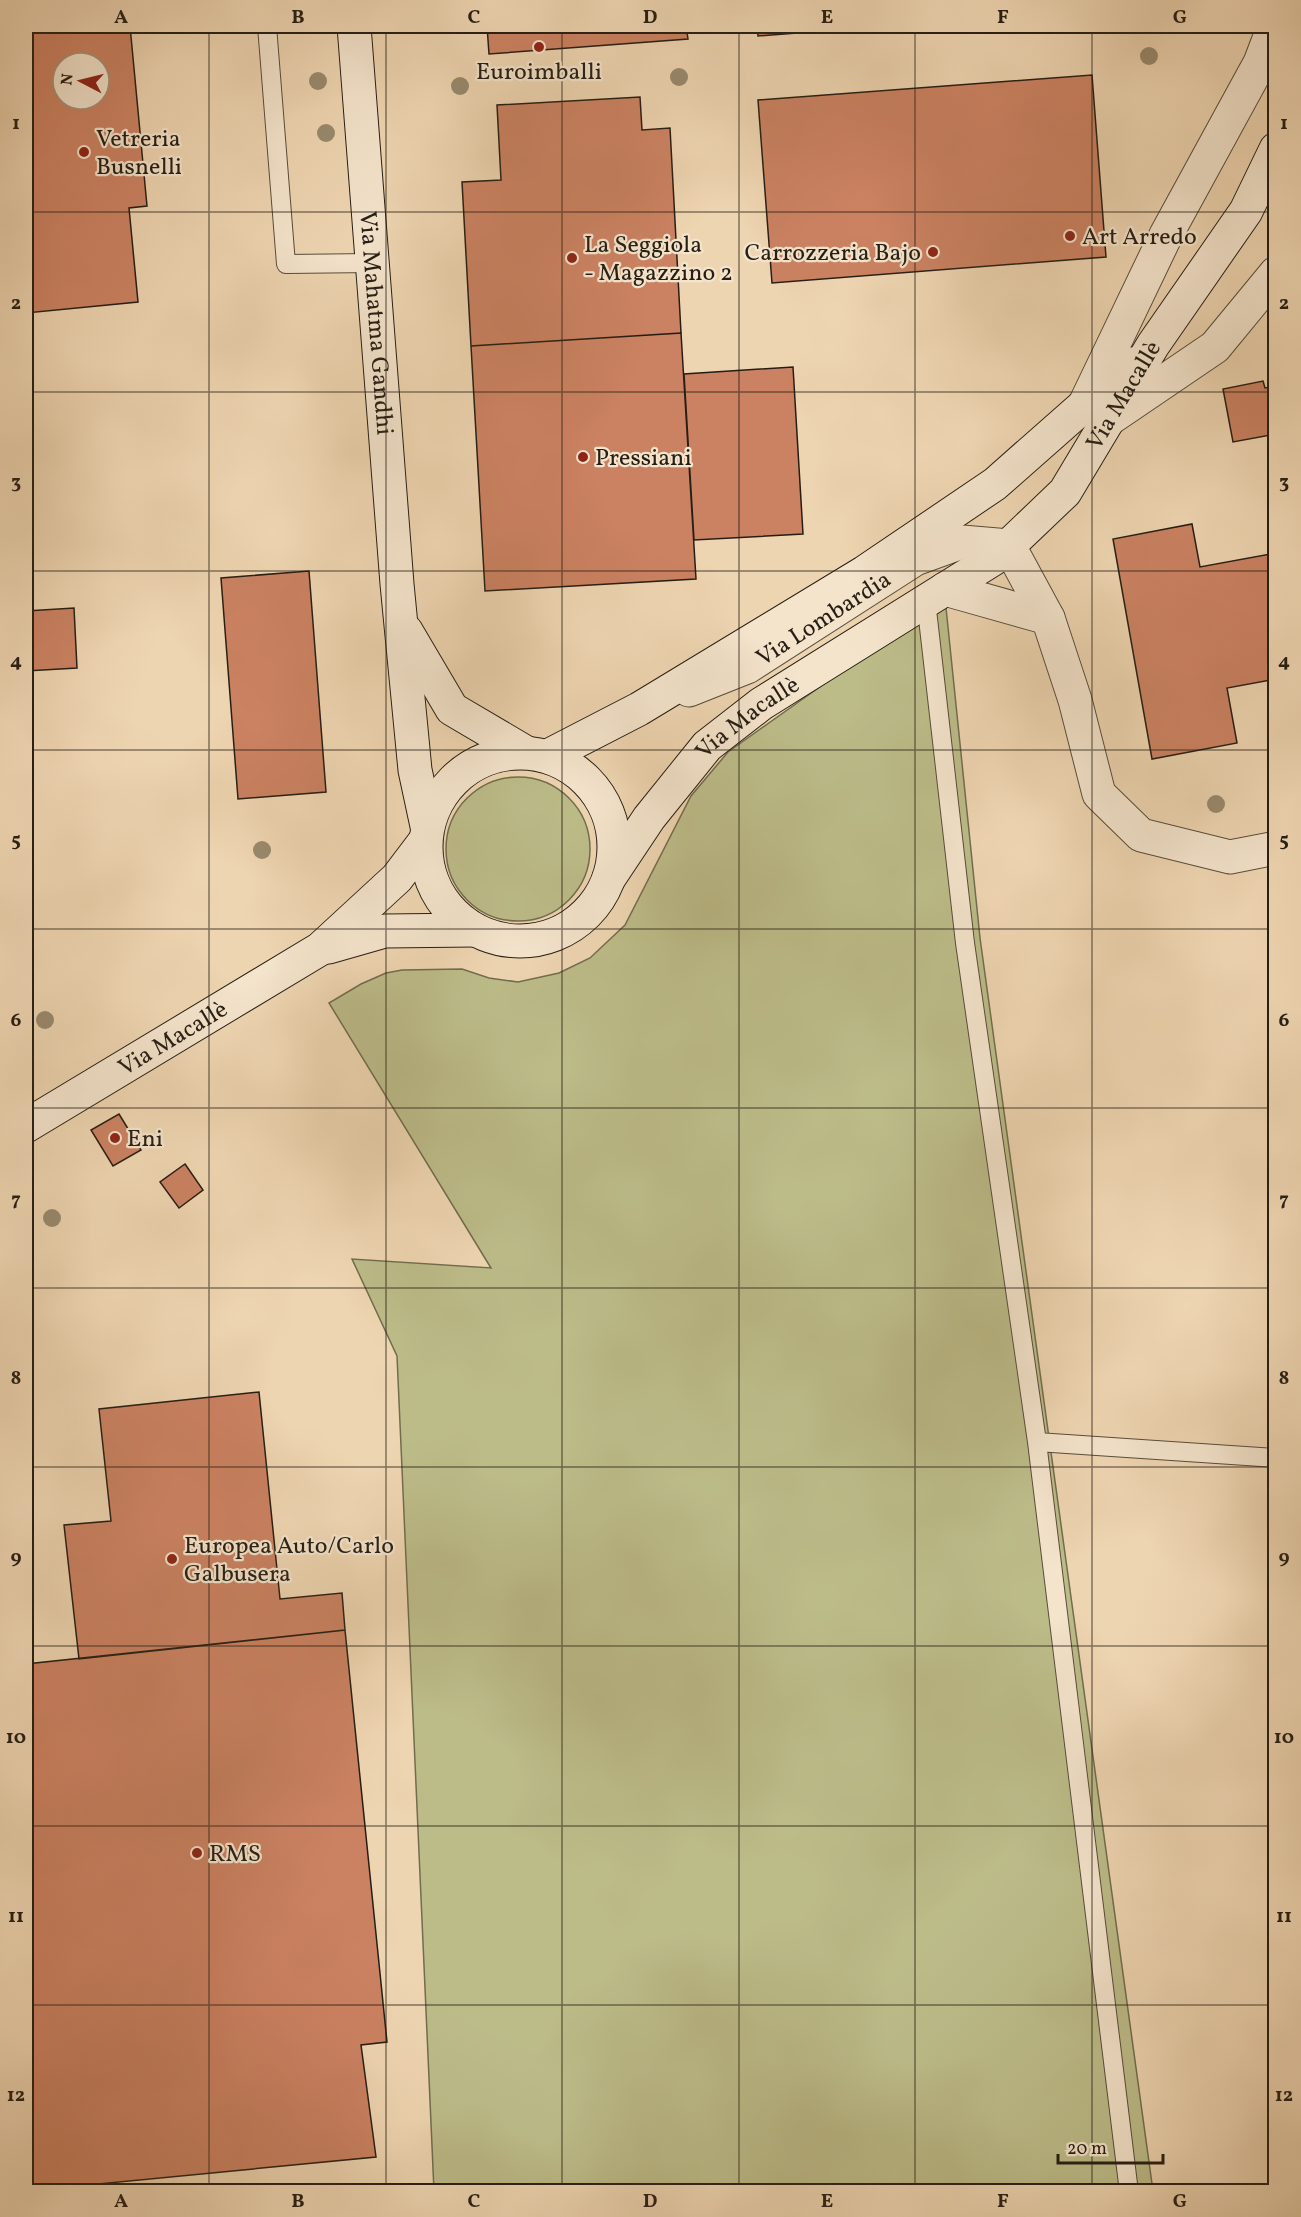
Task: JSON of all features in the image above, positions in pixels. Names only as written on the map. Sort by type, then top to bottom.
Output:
[{"type":"street","name":"Via Mahatma Gandhi","points":[[354,26],[401,623],[415,770],[426,833]]},
{"type":"street","points":[[1097,411],[1166,235],[1260,63],[1274,26]]},
{"type":"street","name":"Via Macallè","points":[[537,754],[639,709],[865,572],[995,484],[1097,411],[1153,345],[1246,211],[1275,149]]},
{"type":"street","points":[[1097,411],[1215,347],[1275,273]]},
{"type":"street","name":"Via Macallè","points":[[609,878],[649,818],[707,746],[761,704],[998,556],[1009,546],[1065,492],[1097,411]]},
{"type":"street","name":"Via Lombardia","points":[[639,709],[747,667],[915,559],[962,542],[1009,546]]},
{"type":"street","points":[[1009,546],[1048,618],[1075,700],[1099,794],[1141,835],[1230,857],[1275,848]]},
{"type":"street","points":[[936,595],[1048,618]]},
{"type":"street","name":"Via Mahatma Gandhi","points":[[401,623],[452,709],[537,754]]},
{"type":"street","points":[[502,753],[537,754],[570,766],[597,791],[610,820],[614,845],[609,878],[602,893],[580,920],[565,930],[543,939],[508,941],[475,930],[457,918],[435,888],[428,873],[426,833],[439,797],[449,783],[473,764],[502,753]]},
{"type":"street","name":"Via Macallè","points":[[26,1126],[320,949],[397,878],[426,833]]},
{"type":"street","name":"Via Macallè","points":[[320,949],[385,931],[475,930]]},
{"type":"lane","points":[[267,26],[286,264],[372,263]]},
{"type":"lane","points":[[936,595],[965,943],[1037,1442],[1129,2192]]},
{"type":"lane","points":[[1037,1442],[1275,1458]]},
{"type":"green space","points":[[945,598],[980,938],[1153,2191],[434,2191],[397,1356],[352,1259],[491,1268],[329,1003],[361,984],[386,973],[402,970],[462,969],[489,978],[518,982],[559,973],[590,958],[625,925],[691,796],[728,752]]},
{"type":"green space","points":[[518,777],[545,783],[558,789],[569,798],[578,809],[584,822],[590,849],[584,876],[578,889],[569,900],[558,909],[545,915],[518,921],[491,915],[478,909],[467,900],[458,889],[452,876],[446,849],[452,822],[458,809],[467,798],[478,789],[491,783]]},
{"type":"building","name":"Vetreria Busnelli","points":[[26,26],[130,26],[147,206],[129,208],[138,302],[26,313]]},
{"type":"building","name":"Euroimballi","points":[[487,26],[686,26],[688,39],[489,54]]},
{"type":"building","points":[[757,26],[887,26],[758,36]]},
{"type":"building","points":[[1092,75],[1106,257],[772,283],[758,100]]},
{"type":"building","name":"La Seggiola - Magazzino 2","points":[[640,97],[642,130],[670,128],[681,333],[471,346],[462,182],[501,180],[497,105]]},
{"type":"building","name":"Pressiani","points":[[681,333],[696,579],[485,591],[471,346]]},
{"type":"building","points":[[793,367],[803,534],[694,540],[684,374]]},
{"type":"building","points":[[1263,381],[1265,388],[1276,386],[1276,434],[1233,442],[1223,389]]},
{"type":"building","points":[[1192,524],[1200,567],[1276,553],[1276,679],[1227,688],[1237,743],[1152,759],[1113,539]]},
{"type":"building","points":[[309,571],[326,792],[238,799],[221,578]]},
{"type":"building","points":[[74,608],[77,668],[26,671],[26,611]]},
{"type":"building","points":[[119,1114],[141,1150],[113,1166],[91,1130]]},
{"type":"building","points":[[185,1164],[203,1190],[179,1208],[160,1182]]},
{"type":"building","name":"Europea Auto/Carlo Galbusera","points":[[259,1392],[280,1599],[342,1593],[345,1630],[79,1659],[64,1525],[111,1521],[99,1409]]},
{"type":"building","name":"RMS","points":[[345,1630],[387,2042],[361,2045],[376,2157],[26,2191],[26,1664]]},
{"type":"place","name":"Euroimballi","points":[[539,47]]},
{"type":"place","name":"Vetreria Busnelli","points":[[84,152]]},
{"type":"place","name":"Art Arredo","points":[[1070,236]]},
{"type":"place","name":"Carrozzeria Bajo","points":[[933,252]]},
{"type":"place","name":"La Seggiola - Magazzino 2","points":[[572,258]]},
{"type":"place","name":"Pressiani","points":[[583,457]]},
{"type":"place","name":"Eni","points":[[115,1138]]},
{"type":"place","name":"Europea Auto/Carlo Galbusera","points":[[172,1559]]},
{"type":"place","name":"RMS","points":[[197,1853]]}]
